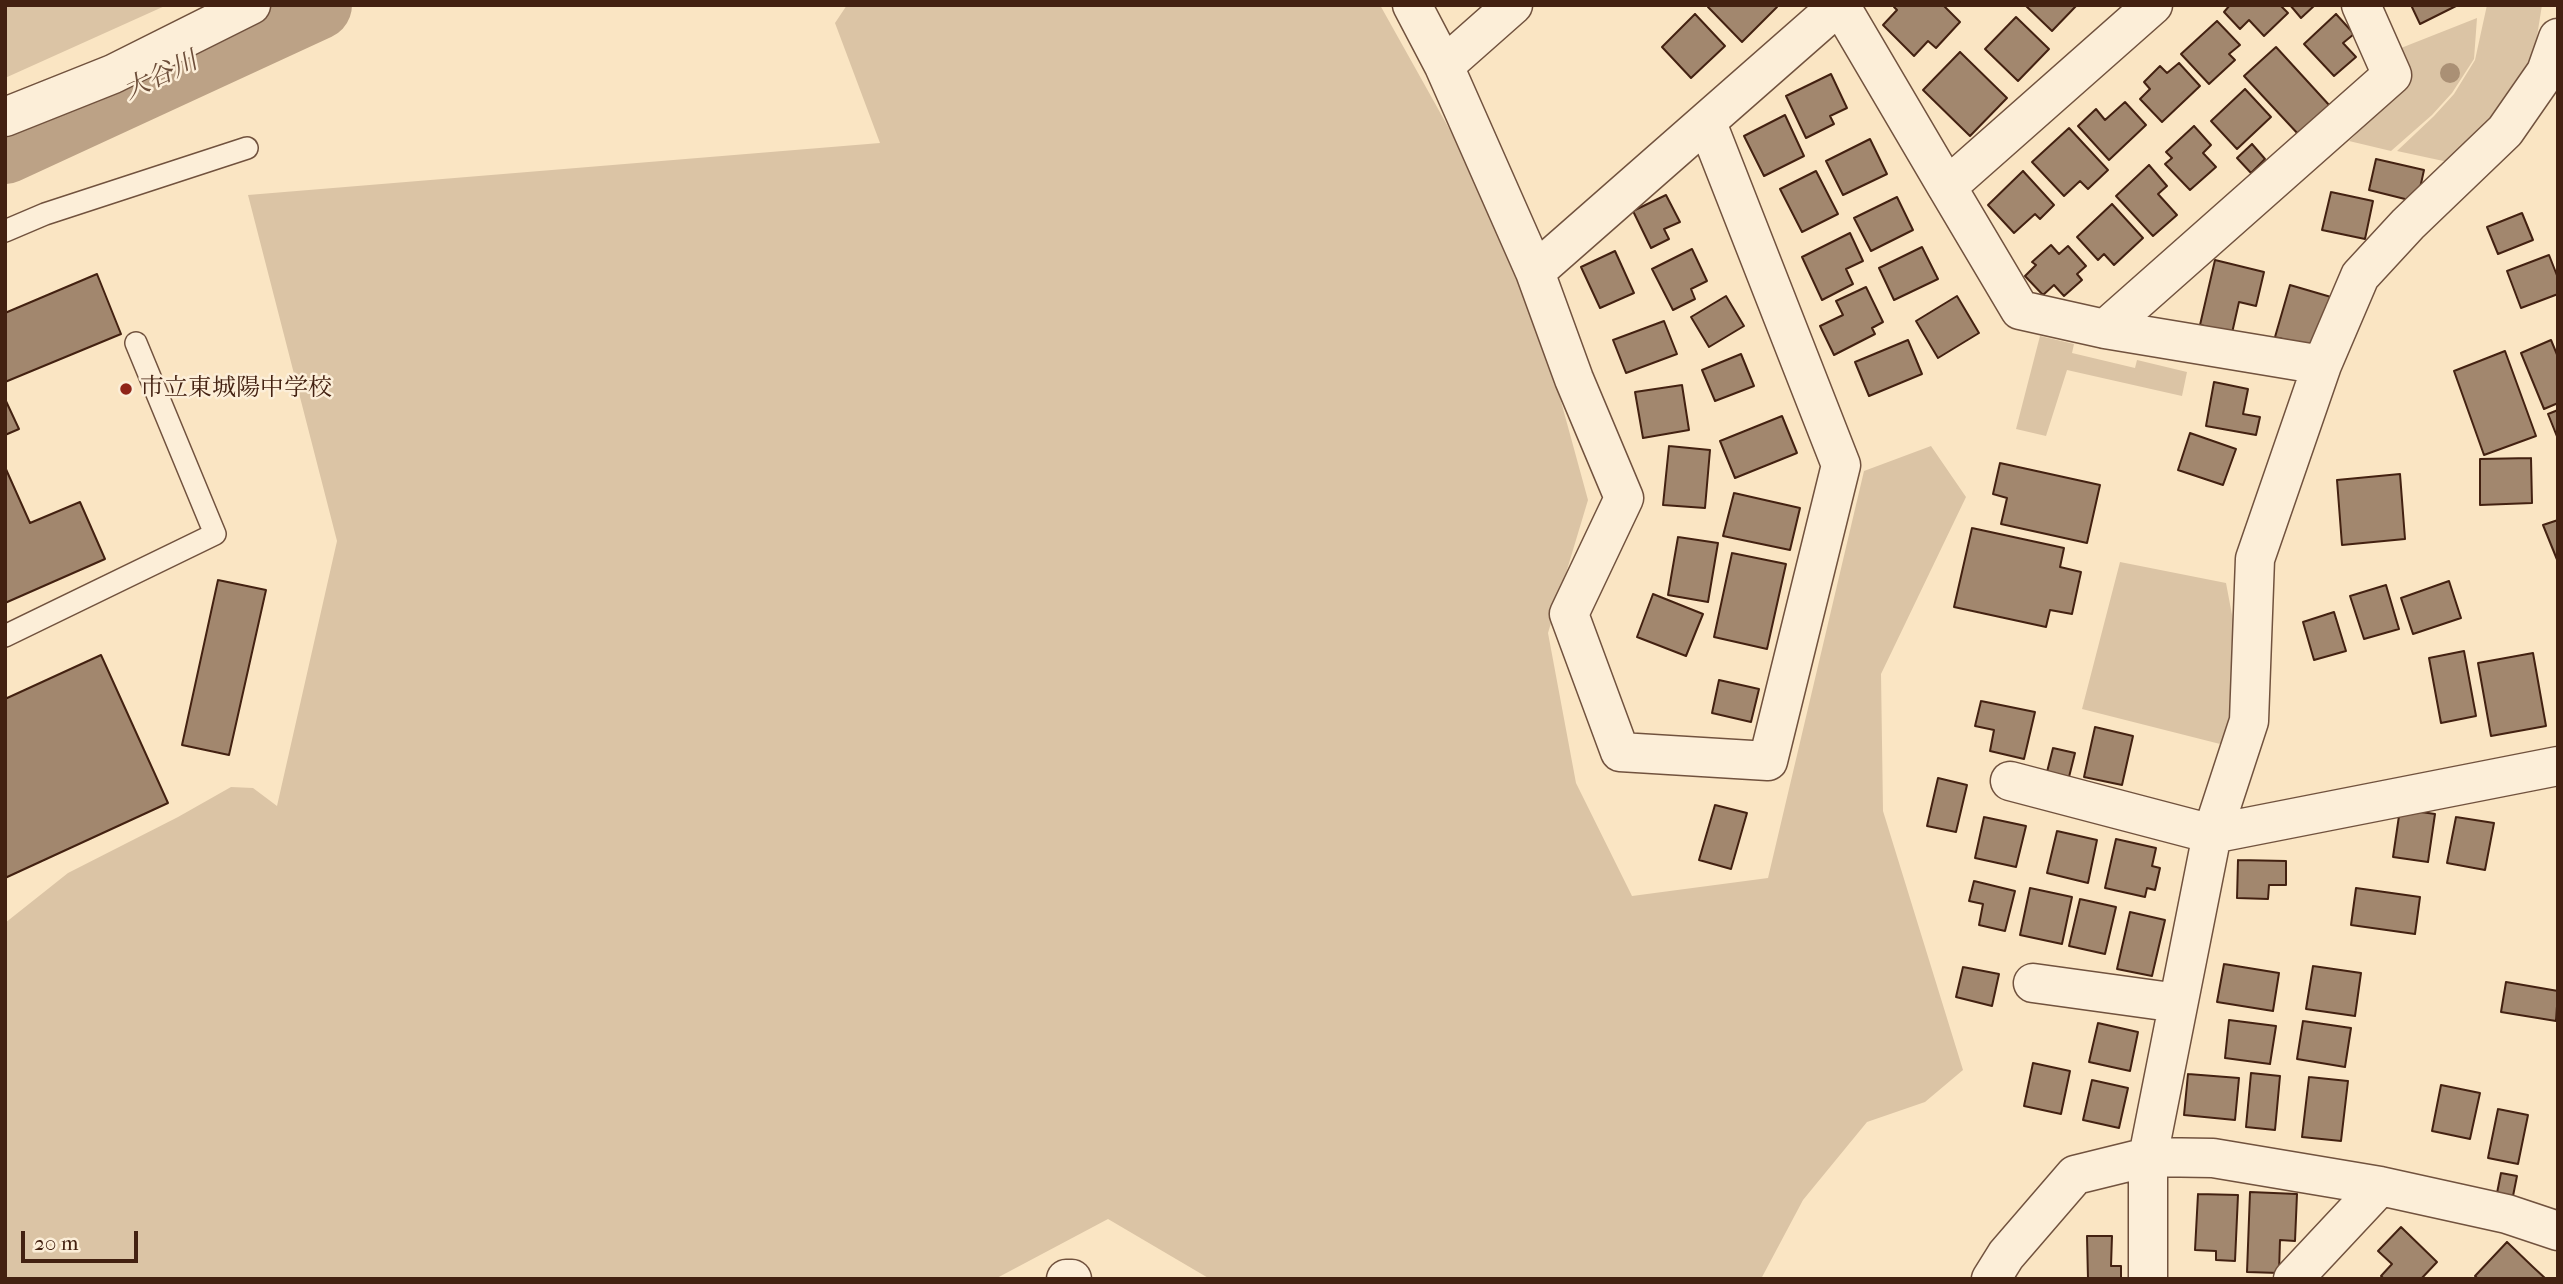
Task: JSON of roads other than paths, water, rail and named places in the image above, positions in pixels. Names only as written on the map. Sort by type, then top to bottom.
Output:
[{"type":"street","points":[[5,117],[113,74],[251,5]]},
{"type":"street","points":[[1412,5],[1444,66],[1535,272],[1574,379],[1624,498],[1569,614],[1620,752],[1768,761],[1841,465],[1707,124]]},
{"type":"street","points":[[1444,66],[1513,5]]},
{"type":"street","points":[[1535,272],[1840,5],[2020,310],[2105,329],[2322,365]]},
{"type":"street","points":[[1947,187],[2153,5]]},
{"type":"street","points":[[2105,329],[2392,75],[2361,5]]},
{"type":"street","points":[[2148,1279],[2148,1157],[2212,834],[2249,721],[2255,559],[2322,365],[2360,276],[2408,224],[2505,131],[2546,72],[2558,37]]},
{"type":"street","points":[[2010,781],[2212,834],[2558,766]]},
{"type":"street","points":[[2033,983],[2178,1003]]},
{"type":"street","points":[[1991,1279],[2006,1255],[2075,1175],[2148,1157],[2213,1158],[2380,1186],[2507,1214],[2558,1231]]},
{"type":"street","points":[[2293,1279],[2380,1186]]},
{"type":"street","points":[[1066,1279],[1072,1279]]},
{"type":"lane","points":[[5,231],[45,214],[247,148]]},
{"type":"lane","points":[[5,636],[215,534],[136,343]]},
{"type":"waterway","name":"大谷川","points":[[5,149],[317,5]]},
{"type":"place","name":"市立東城陽中学校","points":[[126,389]]}]
